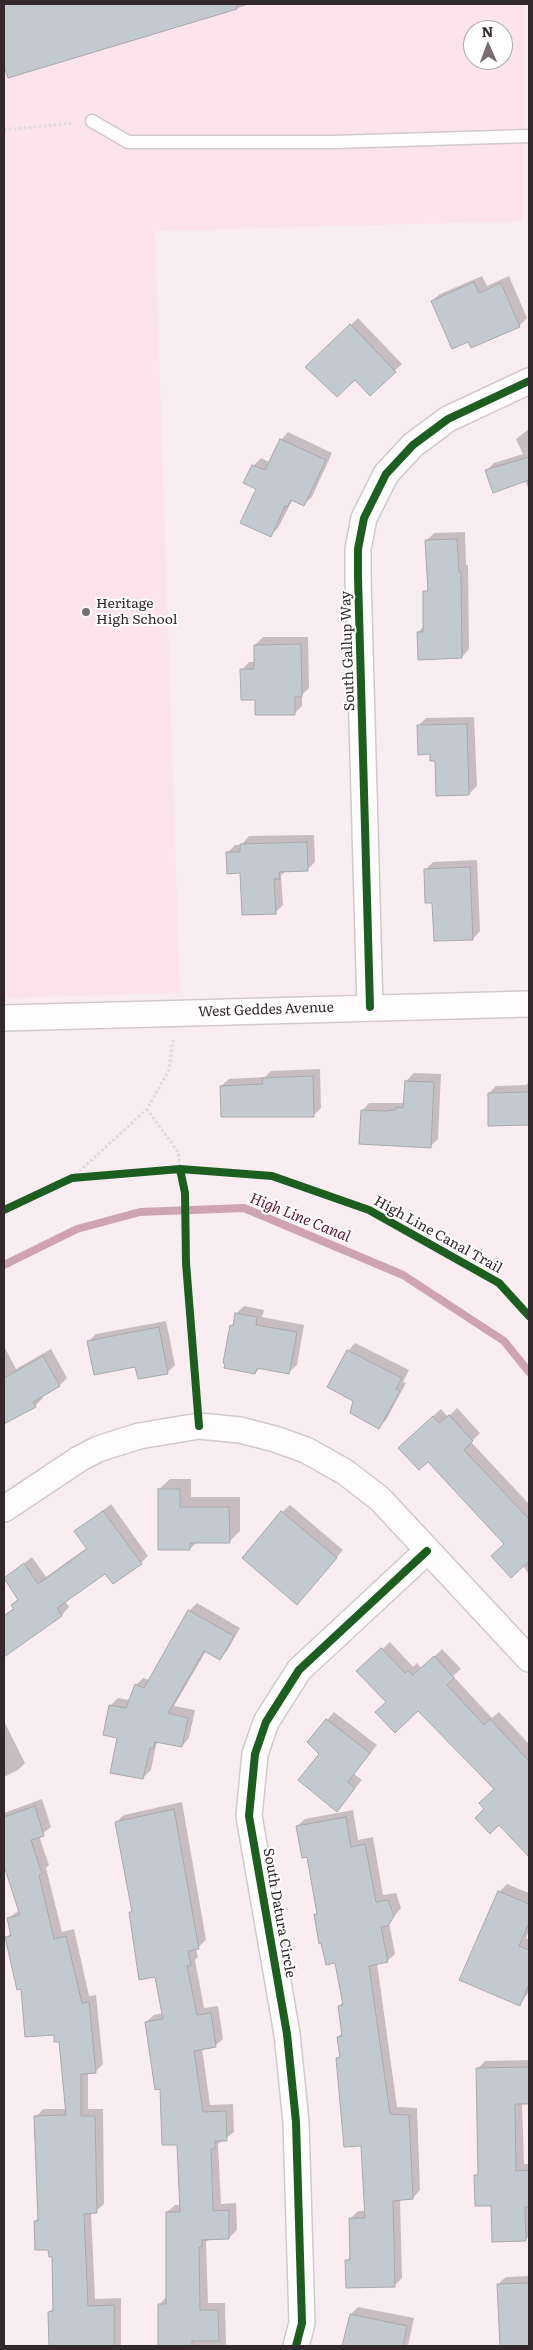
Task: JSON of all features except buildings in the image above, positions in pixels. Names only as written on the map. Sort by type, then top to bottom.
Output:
[{"type":"street","name":"South Gallup Way","points":[[370,1007],[358,577],[358,549],[364,518],[386,474],[413,445],[448,419],[529,381]]},
{"type":"street","name":"West Geddes Avenue","points":[[4,1018],[529,1004]]},
{"type":"street","points":[[4,1509],[60,1471],[98,1449],[139,1436],[199,1426],[240,1430],[275,1439],[306,1450],[345,1472],[380,1499],[529,1659]]},
{"type":"street","name":"South Datura Circle","points":[[296,2346],[302,2323],[296,2122],[287,2034],[249,1816],[255,1754],[266,1722],[299,1670],[427,1551]]},
{"type":"lane","points":[[92,121],[128,142],[334,142],[529,136]]},
{"type":"path","points":[[4,130],[92,121]]},
{"type":"path","points":[[64,1182],[72,1178],[147,1109],[169,1070],[176,1013]]},
{"type":"path","points":[[147,1109],[178,1152],[180,1169]]},
{"type":"path","points":[[170,1170],[189,1170]]},
{"type":"path","points":[[72,1178],[82,1177]]},
{"type":"shaded area","name":"Heritage High School","points":[[4,4],[524,4],[523,221],[155,231],[180,993],[4,998]]},
{"type":"waterway","name":"High Line Canal","points":[[4,1265],[77,1229],[140,1212],[244,1208],[403,1275],[504,1341],[529,1372]]},
{"type":"cycle path","points":[[370,1007],[358,577],[358,549],[364,518],[386,474],[413,445],[448,419],[529,381]]},
{"type":"cycle path","points":[[180,1169],[185,1193],[186,1263],[199,1426]]},
{"type":"cycle path","name":"High Line Canal Trail","points":[[4,1210],[72,1178],[180,1169],[272,1176],[369,1210],[499,1283],[529,1316]]},
{"type":"cycle path","points":[[296,2346],[302,2323],[296,2122],[287,2034],[249,1816],[255,1754],[266,1722],[299,1670],[427,1551]]},
{"type":"place","name":"Heritage High School","points":[[86,612]]}]
